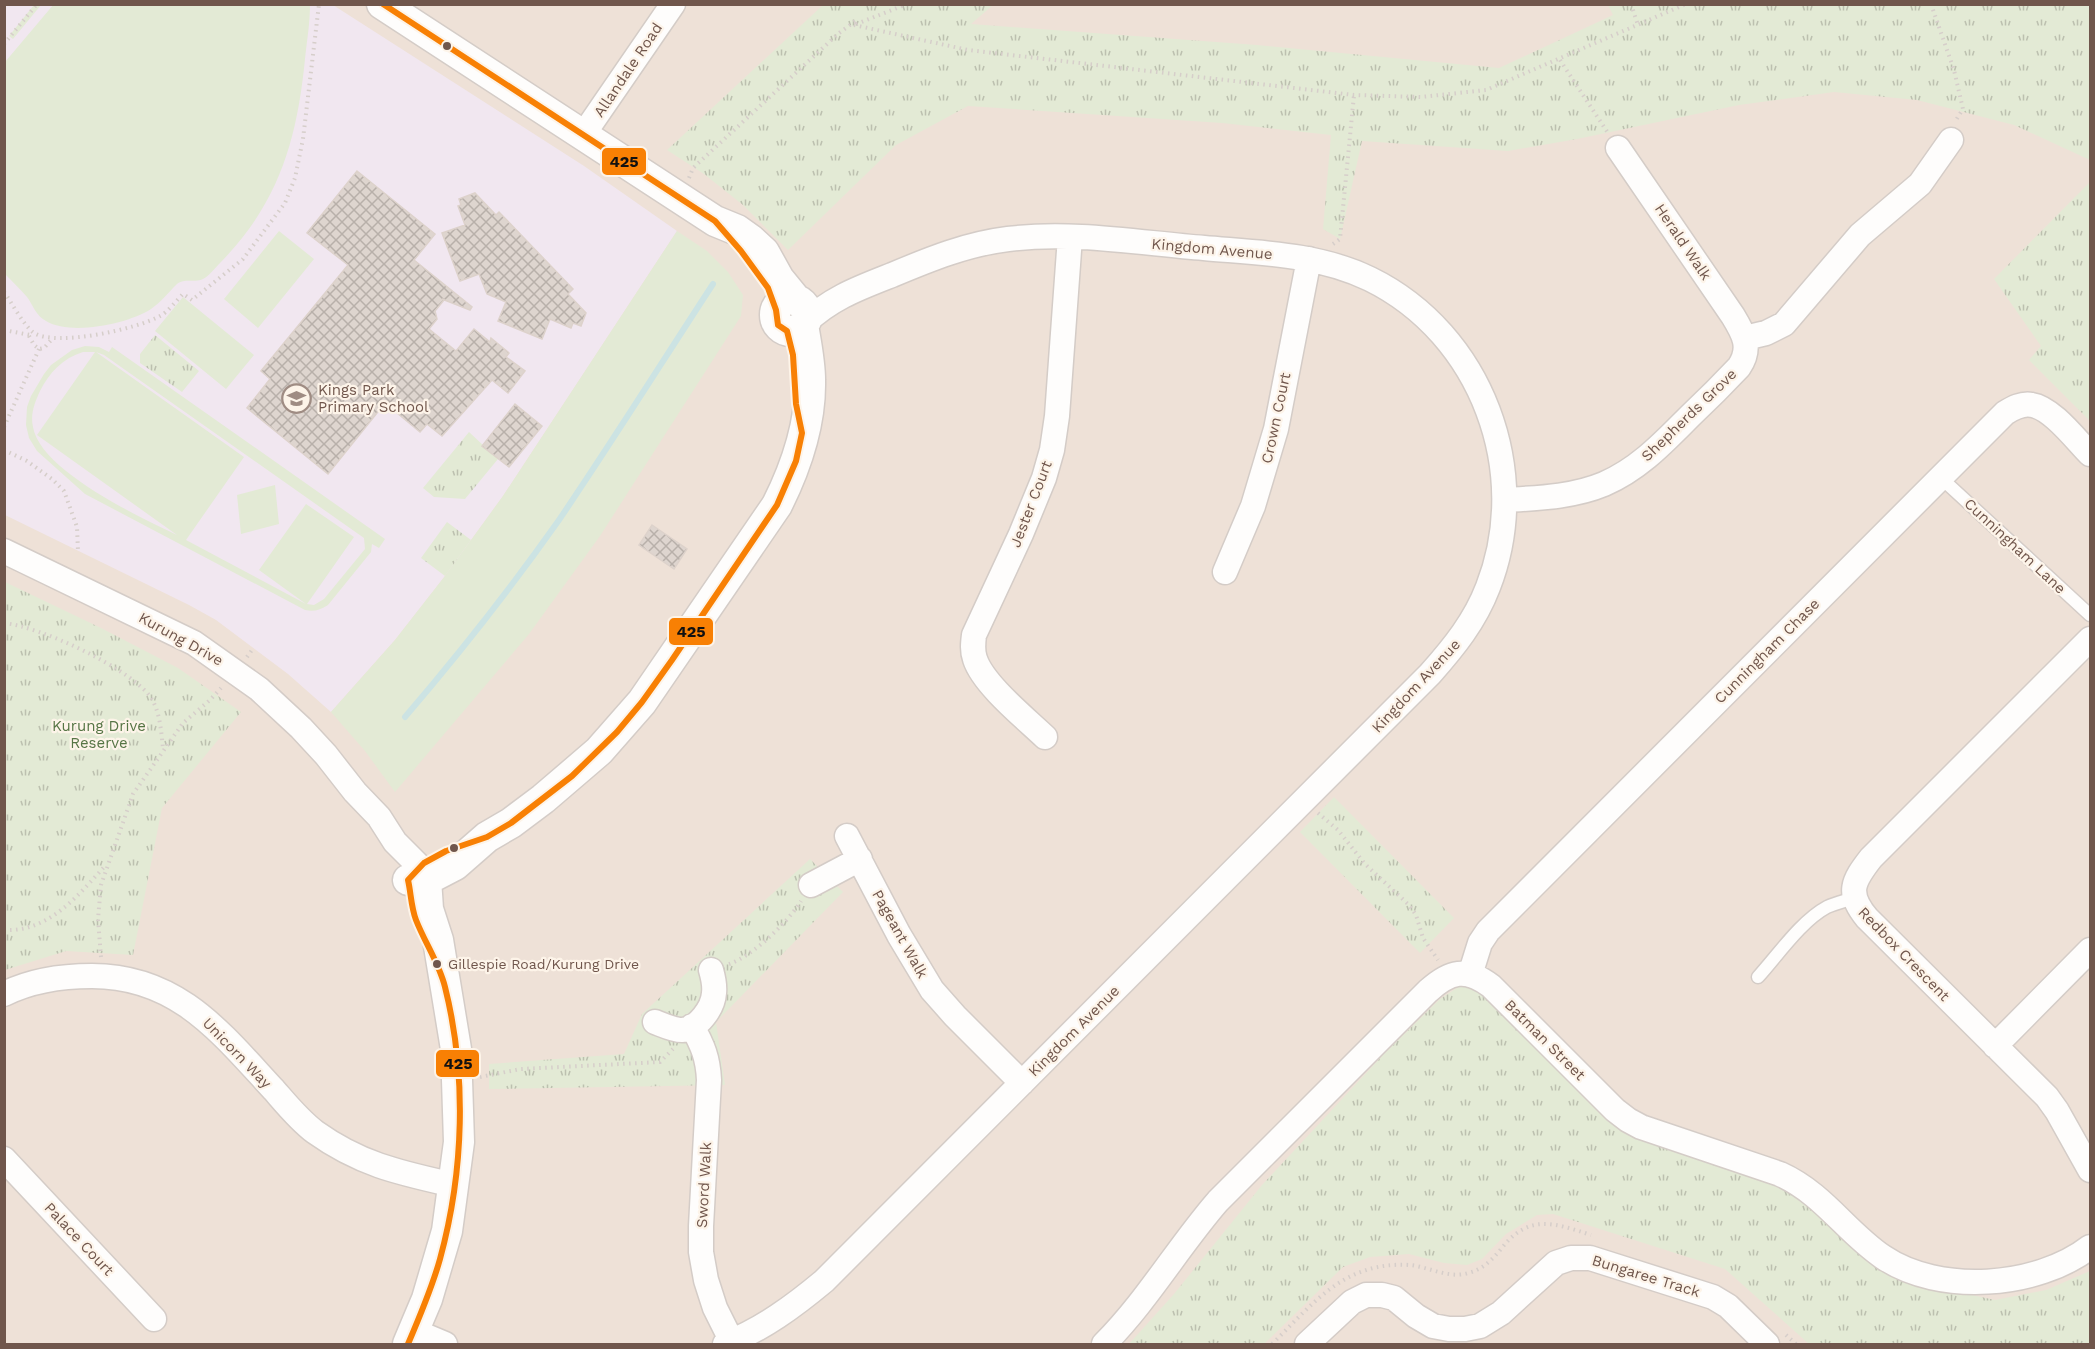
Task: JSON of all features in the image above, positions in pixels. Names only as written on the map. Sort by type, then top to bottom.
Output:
[{"type":"street","points":[[382,4],[715,221],[768,288],[794,315],[810,379],[810,408],[796,460],[777,505],[642,702],[617,732],[572,776],[511,823],[487,837],[455,865],[418,875],[438,940],[456,1049],[459,1142],[447,1231],[438,1264],[411,1338],[445,1344]]},
{"type":"street","name":"Allandale Road","points":[[583,135],[673,4]]},
{"type":"street","points":[[1745,338],[1766,333],[1784,324],[1860,235],[1920,184],[1951,140]]},
{"type":"street","name":"Herald Walk","points":[[1618,148],[1733,316],[1745,338]]},
{"type":"street","name":"Kingdom Avenue","points":[[728,1343],[762,1327],[793,1307],[824,1281],[1430,674],[1463,636],[1484,595],[1497,560],[1505,500],[1503,463],[1490,413],[1479,387],[1449,342],[1415,308],[1372,280],[1354,272],[1309,259],[1070,237],[1010,239],[952,251],[841,295],[816,312],[794,315]]},
{"type":"street","name":"Jester Court","points":[[1045,737],[984,676],[974,657],[973,647],[975,635],[1022,534],[1044,478],[1052,450],[1057,416],[1070,237]]},
{"type":"street","name":"Crown Court","points":[[1225,572],[1255,498],[1272,440],[1309,259]]},
{"type":"street","name":"Shepherds Grove","points":[[1505,500],[1543,498],[1577,492],[1602,485],[1623,475],[1661,445],[1739,368],[1746,353],[1745,338]]},
{"type":"street","name":"Cunningham Chase","points":[[1459,975],[1488,931],[2005,413],[2021,405],[2032,405],[2043,409],[2091,454]]},
{"type":"street","name":"Kurung Drive","points":[[4,551],[195,643],[235,671],[274,703],[326,755],[355,792],[384,852],[418,875]]},
{"type":"street","name":"Redbox Crescent","points":[[2091,639],[1871,858],[1854,883],[1854,898],[1858,908],[2047,1097],[2091,1170]]},
{"type":"street","name":"Pageant Walk","points":[[848,836],[899,935],[932,990],[1022,1083]]},
{"type":"street","points":[[811,885],[860,859]]},
{"type":"street","points":[[1995,1046],[2091,950]]},
{"type":"street","points":[[655,1022],[682,1030],[702,1018],[710,1008],[714,995],[711,970]]},
{"type":"street","points":[[1104,1344],[1127,1320],[1201,1220],[1218,1201],[1428,991],[1441,979],[1459,975]]},
{"type":"street","name":"Batman Street","points":[[1459,975],[1482,980],[1491,986],[1628,1120],[1796,1181],[1884,1258],[1905,1269],[1933,1278],[1964,1283],[1991,1282],[2044,1270],[2067,1261],[2091,1247]]},
{"type":"street","name":"Unicorn Way","points":[[4,994],[56,977],[127,978],[150,985],[171,994],[211,1023],[297,1117],[333,1144],[362,1160],[394,1172],[454,1185]]},
{"type":"street","name":"Sword Walk","points":[[692,1026],[705,1048],[709,1080],[701,1252],[709,1289],[728,1343]]},
{"type":"street","name":"Palace Court","points":[[4,1159],[154,1319]]},
{"type":"street","name":"Bungaree Track","points":[[1307,1344],[1352,1302],[1366,1295],[1394,1298],[1433,1326],[1465,1329],[1480,1326],[1501,1313],[1556,1263],[1571,1257],[1581,1257],[1612,1264],[1713,1298],[1735,1312],[1767,1344]]},
{"type":"lane","name":"Cunningham Lane","points":[[1940,477],[2091,615]]},
{"type":"lane","points":[[1758,977],[1808,921],[1837,903],[1854,898]]},
{"type":"path","points":[[4,44],[38,4]]},
{"type":"path","points":[[4,330],[53,338],[93,335],[126,328],[161,316],[183,294],[192,300],[243,260],[285,203],[295,178],[303,139],[320,4]]},
{"type":"path","points":[[854,25],[907,4]]},
{"type":"path","points":[[1630,4],[1638,25]]},
{"type":"path","points":[[854,25],[968,50],[1354,95],[1421,97],[1486,90],[1686,4]]},
{"type":"path","points":[[1931,4],[1954,70],[1963,108],[1952,127],[1951,140]]},
{"type":"path","points":[[678,196],[693,168],[839,33],[857,20],[854,25]]},
{"type":"path","points":[[1560,60],[1618,148]]},
{"type":"path","points":[[1309,259],[1340,239],[1354,95]]},
{"type":"path","points":[[4,292],[31,334],[34,345],[39,349]]},
{"type":"path","points":[[4,427],[39,349],[44,348],[53,338]]},
{"type":"path","points":[[4,450],[27,461],[64,491],[77,527],[78,552]]},
{"type":"path","points":[[4,623],[43,632],[116,669],[135,683],[150,696],[156,711],[163,749]]},
{"type":"path","points":[[102,976],[99,900],[107,863],[133,794],[183,723],[210,700],[252,650]]},
{"type":"path","points":[[1304,800],[1338,830],[1365,864],[1408,905],[1416,915],[1427,946],[1459,975]]},
{"type":"path","points":[[4,930],[25,929],[59,912],[107,863]]},
{"type":"path","points":[[711,970],[737,961],[775,932],[795,911],[811,885]]},
{"type":"path","points":[[458,1081],[520,1069],[660,1062],[692,1026]]},
{"type":"shaded area","name":"Kings Park Primary School","points":[[4,5],[333,5],[584,166],[677,231],[503,496],[395,640],[331,712],[288,674],[216,620],[5,515]]},
{"type":"shaded area","points":[[5,5],[2090,5],[2090,1344],[5,1344]]},
{"type":"green space","points":[[54,4],[310,5],[297,117],[282,169],[257,217],[240,240],[205,278],[180,282],[155,306],[141,314],[114,323],[84,328],[70,328],[46,321],[5,274],[5,62]]},
{"type":"green space","points":[[34,5],[41,5],[13,39],[9,36]]},
{"type":"green space","points":[[823,5],[993,5],[971,24],[1257,45],[1499,68],[1613,15],[1608,5],[2090,5],[2090,160],[2014,125],[1917,100],[1834,92],[1739,105],[1508,151],[1362,141],[1340,239],[1323,229],[1331,135],[1222,123],[968,106],[896,145],[788,250],[743,205],[704,174],[667,150]]},
{"type":"green space","points":[[2090,182],[2090,421],[2029,360],[2041,346],[1994,279]]},
{"type":"green space","points":[[279,231],[314,259],[258,328],[224,299]]},
{"type":"green space","points":[[677,231],[707,251],[728,272],[743,295],[741,316],[600,536],[529,634],[395,792],[365,751],[331,712],[395,640],[503,496]]},
{"type":"green space","points":[[183,297],[254,355],[226,389],[155,331]]},
{"type":"green space","points":[[155,335],[199,371],[182,392],[140,363],[140,354]]},
{"type":"green space","points":[[85,346],[99,347],[109,352],[112,347],[385,539],[379,548],[372,544],[371,552],[328,605],[308,611],[85,494],[37,451],[29,438],[26,425],[27,407],[44,374],[51,365],[72,350]],"holes":[[[83,352],[95,352],[37,435],[177,535],[139,517],[93,490],[53,459],[40,443],[33,427],[32,417],[40,391],[57,367]],[[96,352],[104,355],[364,538],[365,549],[324,599],[314,605],[307,604],[354,537],[306,504],[259,570],[306,604],[186,540],[244,457]]]},
{"type":"green space","points":[[469,432],[498,459],[465,499],[434,497],[423,488]]},
{"type":"green space","points":[[275,485],[279,524],[241,534],[237,495]]},
{"type":"green space","points":[[447,522],[471,540],[445,576],[421,558]]},
{"type":"green space","name":"Kurung Drive Reserve","points":[[5,582],[178,668],[241,712],[162,808],[133,955],[66,951],[5,970]]},
{"type":"green space","points":[[1334,797],[1454,918],[1420,953],[1300,832]]},
{"type":"green space","points":[[810,859],[843,892],[716,1022],[725,1085],[489,1089],[489,1064],[624,1054],[642,1014]]},
{"type":"green space","points":[[1460,986],[1475,989],[1487,997],[1617,1122],[1790,1187],[1949,1290],[1995,1300],[2046,1290],[2090,1271],[2090,1344],[1809,1344],[1725,1269],[1553,1214],[1537,1215],[1506,1234],[1482,1259],[1467,1265],[1444,1263],[1409,1254],[1370,1257],[1343,1267],[1264,1344],[1129,1344],[1174,1294],[1262,1185],[1383,1055],[1440,999]]},
{"type":"building","points":[[357,171],[435,234],[414,260],[472,307],[470,310],[442,299],[444,300],[435,311],[437,319],[429,329],[456,351],[474,329],[490,342],[491,338],[509,353],[506,357],[525,371],[508,393],[492,380],[442,436],[427,424],[420,432],[385,403],[328,474],[247,408],[270,379],[261,371],[348,265],[307,233]]},
{"type":"building","points":[[475,193],[496,215],[499,212],[573,289],[568,294],[586,313],[581,326],[573,323],[571,328],[550,319],[542,339],[498,321],[506,302],[487,294],[479,274],[460,281],[442,233],[465,225],[458,206],[461,205],[459,199]]},
{"type":"building","points":[[515,404],[542,426],[509,467],[482,446]]},
{"type":"building","points":[[652,525],[687,549],[674,569],[639,545]]},
{"type":"waterway","points":[[405,717],[484,620],[559,520],[713,284]]},
{"type":"transit line","name":"425","points":[[383,4],[715,221],[768,288],[776,310],[778,325],[787,331],[793,355],[796,404],[802,433],[796,461],[777,505],[672,660],[617,732],[572,776],[511,823],[487,837],[446,851],[424,863],[408,880],[416,920],[445,987],[457,1054],[460,1123],[454,1192],[448,1226],[433,1281],[408,1344]]},
{"type":"place","name":"Kings Park Primary School","points":[[297,399]]},
{"type":"place","name":"Gillespie Road/Kurung Drive","points":[[437,964]]}]
